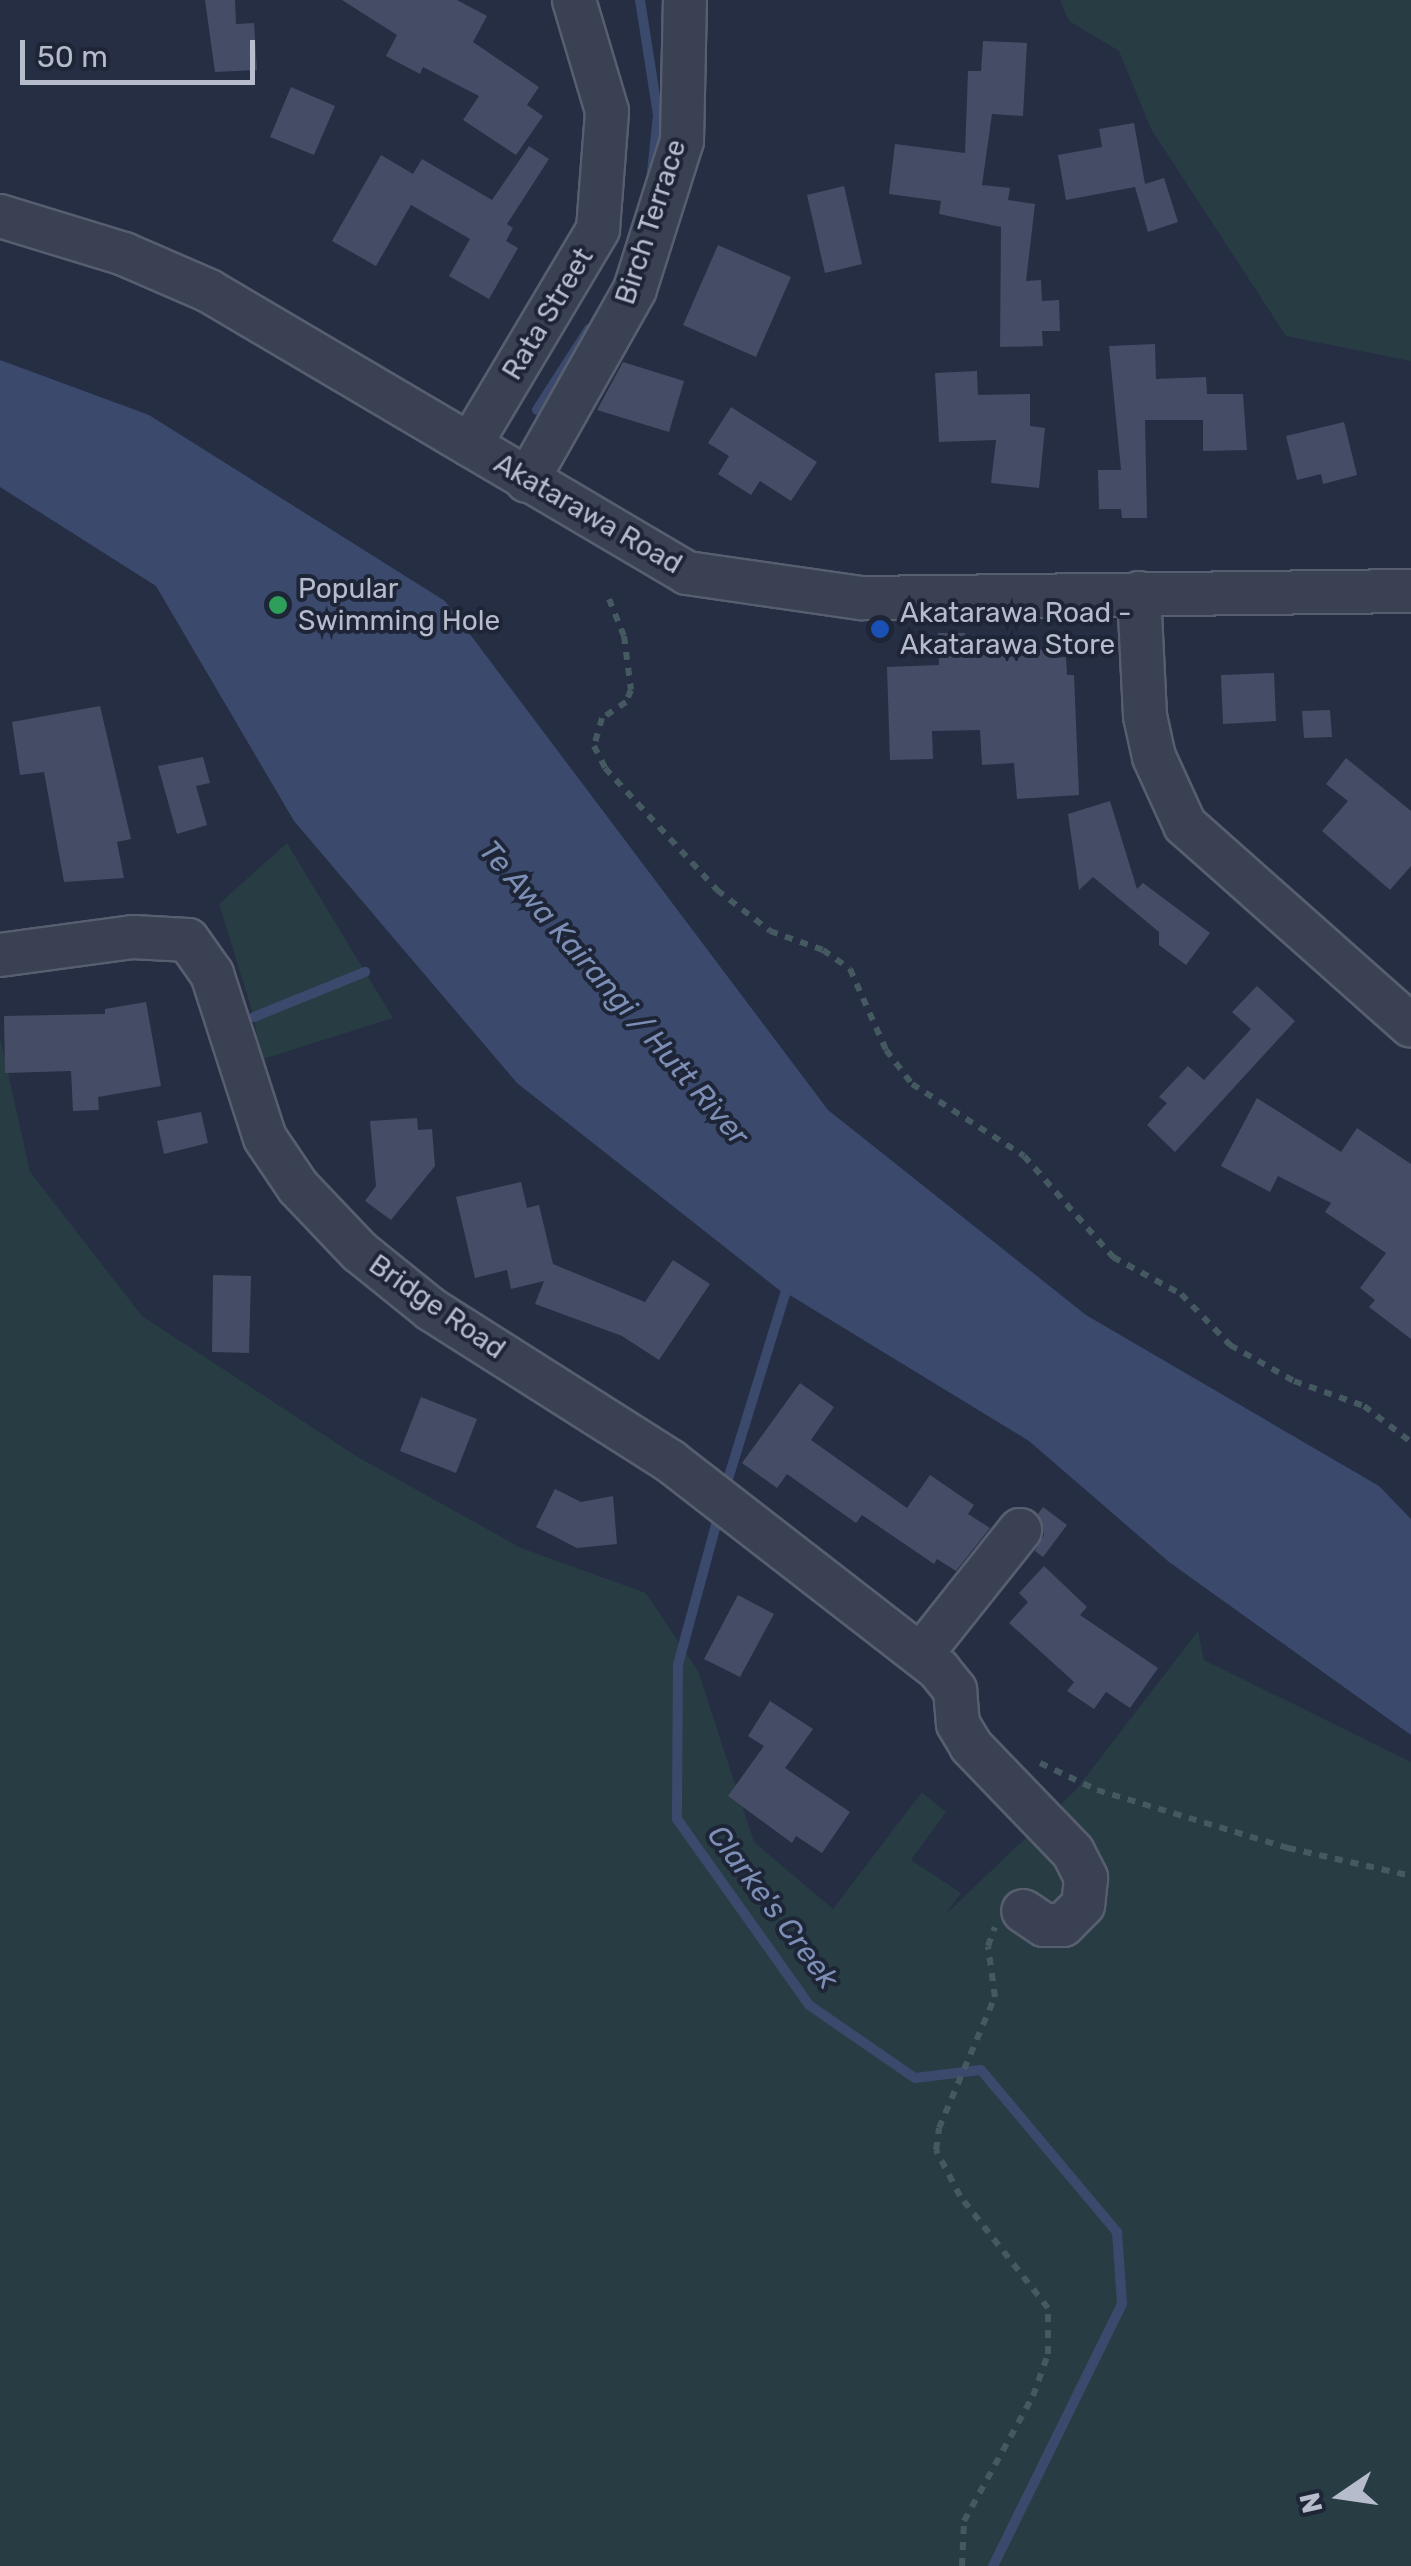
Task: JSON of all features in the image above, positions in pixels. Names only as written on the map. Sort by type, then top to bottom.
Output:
[{"type":"street","name":"Rata Street","points":[[470,444],[598,230],[607,111],[574,0]]},
{"type":"street","name":"Birch Terrace","points":[[528,481],[635,289],[682,141],[685,0]]},
{"type":"street","name":"Akatarawa Road","points":[[0,216],[180,277],[470,444],[630,545],[687,573],[735,584],[861,598],[1411,591]]},
{"type":"street","points":[[1139,593],[1145,716],[1154,757],[1185,824],[1411,1026]]},
{"type":"street","name":"Bridge Road","points":[[0,955],[134,938],[188,940],[212,974],[265,1138],[322,1213],[360,1252],[432,1310],[670,1461],[923,1652],[955,1690],[958,1724],[971,1746],[1052,1828],[1086,1878],[1083,1905],[1064,1925],[1044,1925],[1011,1914]]},
{"type":"street","points":[[923,1652],[1020,1530]]},
{"type":"path","points":[[609,600],[624,636],[631,690],[626,702],[602,718],[594,746],[605,768],[718,890],[770,932],[823,950],[850,968],[886,1050],[912,1084],[1024,1156],[1113,1256],[1181,1294],[1230,1345],[1294,1381],[1364,1406],[1411,1442]]},
{"type":"path","points":[[1033,1760],[1098,1790],[1288,1848],[1365,1861],[1411,1876]]},
{"type":"path","points":[[962,2566],[964,2520],[1043,2368],[1048,2308],[960,2196],[936,2150],[939,2128],[994,1997],[988,1946],[1011,1914]]},
{"type":"green space","points":[[1060,0],[1411,0],[1411,361],[1286,336],[1151,129],[1119,51],[1069,21]]},
{"type":"green space","points":[[287,843],[393,1018],[260,1060],[254,1017],[219,904]]},
{"type":"green space","points":[[0,1037],[30,1172],[142,1316],[356,1456],[521,1548],[646,1593],[698,1671],[754,1842],[833,1909],[922,1792],[946,1812],[911,1860],[961,1893],[946,1914],[1075,1791],[1198,1631],[1204,1660],[1411,1762],[1411,2566],[0,2566]]},
{"type":"water","name":"Te Awa Kairangi / Hutt River","points":[[0,360],[149,415],[445,601],[828,1110],[1086,1315],[1379,1486],[1411,1519],[1411,1735],[1169,1562],[1029,1441],[788,1294],[796,1252],[783,1293],[517,1083],[294,821],[156,586],[0,487]]},
{"type":"building","points":[[205,0],[235,0],[236,24],[254,23],[257,70],[215,72]]},
{"type":"building","points":[[342,0],[457,0],[487,16],[473,42],[539,87],[527,105],[543,116],[516,155],[463,120],[479,96],[423,67],[420,74],[386,56],[397,35]]},
{"type":"building","points":[[983,41],[1027,43],[1023,116],[992,114],[982,185],[1010,188],[1008,200],[1035,204],[1026,281],[1041,280],[1042,301],[1059,300],[1060,331],[1042,331],[1043,346],[1000,347],[1001,227],[939,214],[941,201],[889,194],[895,144],[965,153],[968,71],[981,71]]},
{"type":"building","points":[[291,87],[335,106],[314,155],[270,137]]},
{"type":"building","points":[[1134,123],[1145,184],[1164,178],[1178,222],[1148,232],[1135,187],[1066,200],[1058,155],[1102,147],[1099,129]]},
{"type":"building","points":[[529,146],[549,159],[507,224],[513,228],[506,241],[518,248],[489,299],[449,276],[470,239],[411,205],[376,266],[332,241],[381,155],[413,174],[422,159],[492,200]]},
{"type":"building","points":[[844,186],[862,264],[825,273],[807,195]]},
{"type":"building","points":[[718,245],[791,277],[756,357],[683,325]]},
{"type":"building","points":[[1155,344],[1156,379],[1206,377],[1207,394],[1243,394],[1247,450],[1203,451],[1203,420],[1145,420],[1147,518],[1122,518],[1121,509],[1099,509],[1098,470],[1121,470],[1109,346]]},
{"type":"building","points":[[623,362],[684,381],[669,432],[597,410]]},
{"type":"building","points":[[977,371],[978,395],[1030,394],[1030,426],[1045,428],[1039,488],[991,483],[996,440],[939,442],[935,373]]},
{"type":"building","points":[[731,407],[817,462],[791,501],[760,481],[751,495],[718,474],[729,456],[708,443]]},
{"type":"building","points":[[1344,422],[1357,475],[1323,484],[1321,474],[1297,480],[1286,436]]},
{"type":"building","points":[[938,633],[965,633],[965,654],[1050,649],[1050,658],[1066,657],[1067,675],[1074,675],[1079,795],[1017,799],[1014,763],[982,765],[980,730],[932,731],[933,759],[890,760],[887,667],[939,665]]},
{"type":"building","points":[[1274,673],[1276,721],[1223,724],[1221,675]]},
{"type":"building","points":[[100,706],[131,839],[117,842],[124,878],[64,882],[44,772],[20,775],[12,722]]},
{"type":"building","points":[[1330,710],[1332,737],[1304,738],[1302,711]]},
{"type":"building","points":[[203,757],[210,783],[196,786],[207,825],[177,834],[158,766]]},
{"type":"building","points":[[1346,758],[1411,811],[1411,866],[1390,890],[1322,831],[1348,801],[1326,784]]},
{"type":"building","points":[[1110,801],[1137,889],[1143,883],[1210,933],[1186,965],[1159,945],[1159,932],[1093,877],[1079,890],[1068,814]]},
{"type":"building","points":[[1257,986],[1295,1021],[1175,1152],[1147,1125],[1167,1103],[1159,1097],[1188,1066],[1204,1080],[1251,1029],[1232,1012]]},
{"type":"building","points":[[146,1002],[161,1086],[98,1097],[99,1110],[73,1111],[71,1071],[5,1073],[4,1016],[105,1014],[105,1009]]},
{"type":"building","points":[[1257,1098],[1341,1152],[1357,1128],[1411,1164],[1411,1339],[1369,1307],[1375,1300],[1360,1288],[1386,1253],[1325,1212],[1331,1203],[1278,1176],[1270,1192],[1221,1166]]},
{"type":"building","points":[[201,1112],[208,1143],[164,1154],[157,1121]]},
{"type":"building","points":[[417,1118],[418,1130],[432,1129],[435,1166],[391,1220],[365,1201],[376,1186],[370,1121]]},
{"type":"building","points":[[521,1182],[527,1208],[539,1205],[553,1264],[645,1302],[673,1260],[710,1284],[659,1360],[622,1336],[535,1304],[544,1281],[511,1289],[507,1270],[475,1278],[456,1197]]},
{"type":"building","points":[[213,1275],[251,1276],[249,1353],[212,1352]]},
{"type":"building","points":[[800,1383],[834,1407],[811,1440],[907,1508],[930,1475],[974,1505],[968,1514],[990,1528],[956,1571],[937,1559],[934,1564],[862,1515],[856,1523],[787,1474],[777,1488],[742,1463]]},
{"type":"building","points":[[421,1397],[477,1419],[456,1473],[400,1451]]},
{"type":"building","points":[[555,1489],[581,1502],[613,1496],[617,1544],[577,1548],[536,1527]]},
{"type":"building","points":[[1043,1507],[1067,1525],[1043,1557],[1035,1551],[1044,1535],[1038,1514]]},
{"type":"building","points":[[1044,1566],[1087,1607],[1080,1615],[1158,1668],[1130,1708],[1106,1692],[1094,1709],[1067,1691],[1074,1682],[1009,1623],[1028,1602],[1019,1593]]},
{"type":"building","points":[[738,1595],[774,1614],[740,1677],[704,1659]]},
{"type":"building","points":[[770,1701],[813,1729],[785,1768],[850,1812],[822,1853],[796,1836],[792,1843],[728,1796],[764,1746],[748,1736]]},
{"type":"waterway","points":[[640,0],[658,115],[652,172]]},
{"type":"waterway","points":[[537,410],[589,329]]},
{"type":"waterway","points":[[254,1017],[365,972]]},
{"type":"waterway","name":"Clarke's Creek","points":[[725,1489],[798,1252]]},
{"type":"waterway","name":"Clarke's Creek","points":[[720,1510],[678,1665],[677,1819],[809,2005],[915,2078],[981,2070],[1117,2232],[1122,2304],[993,2566]]},
{"type":"place","name":"Popular Swimming Hole","points":[[278,605]]},
{"type":"place","name":"Akatarawa Road - Akatarawa Store","points":[[880,629]]}]
